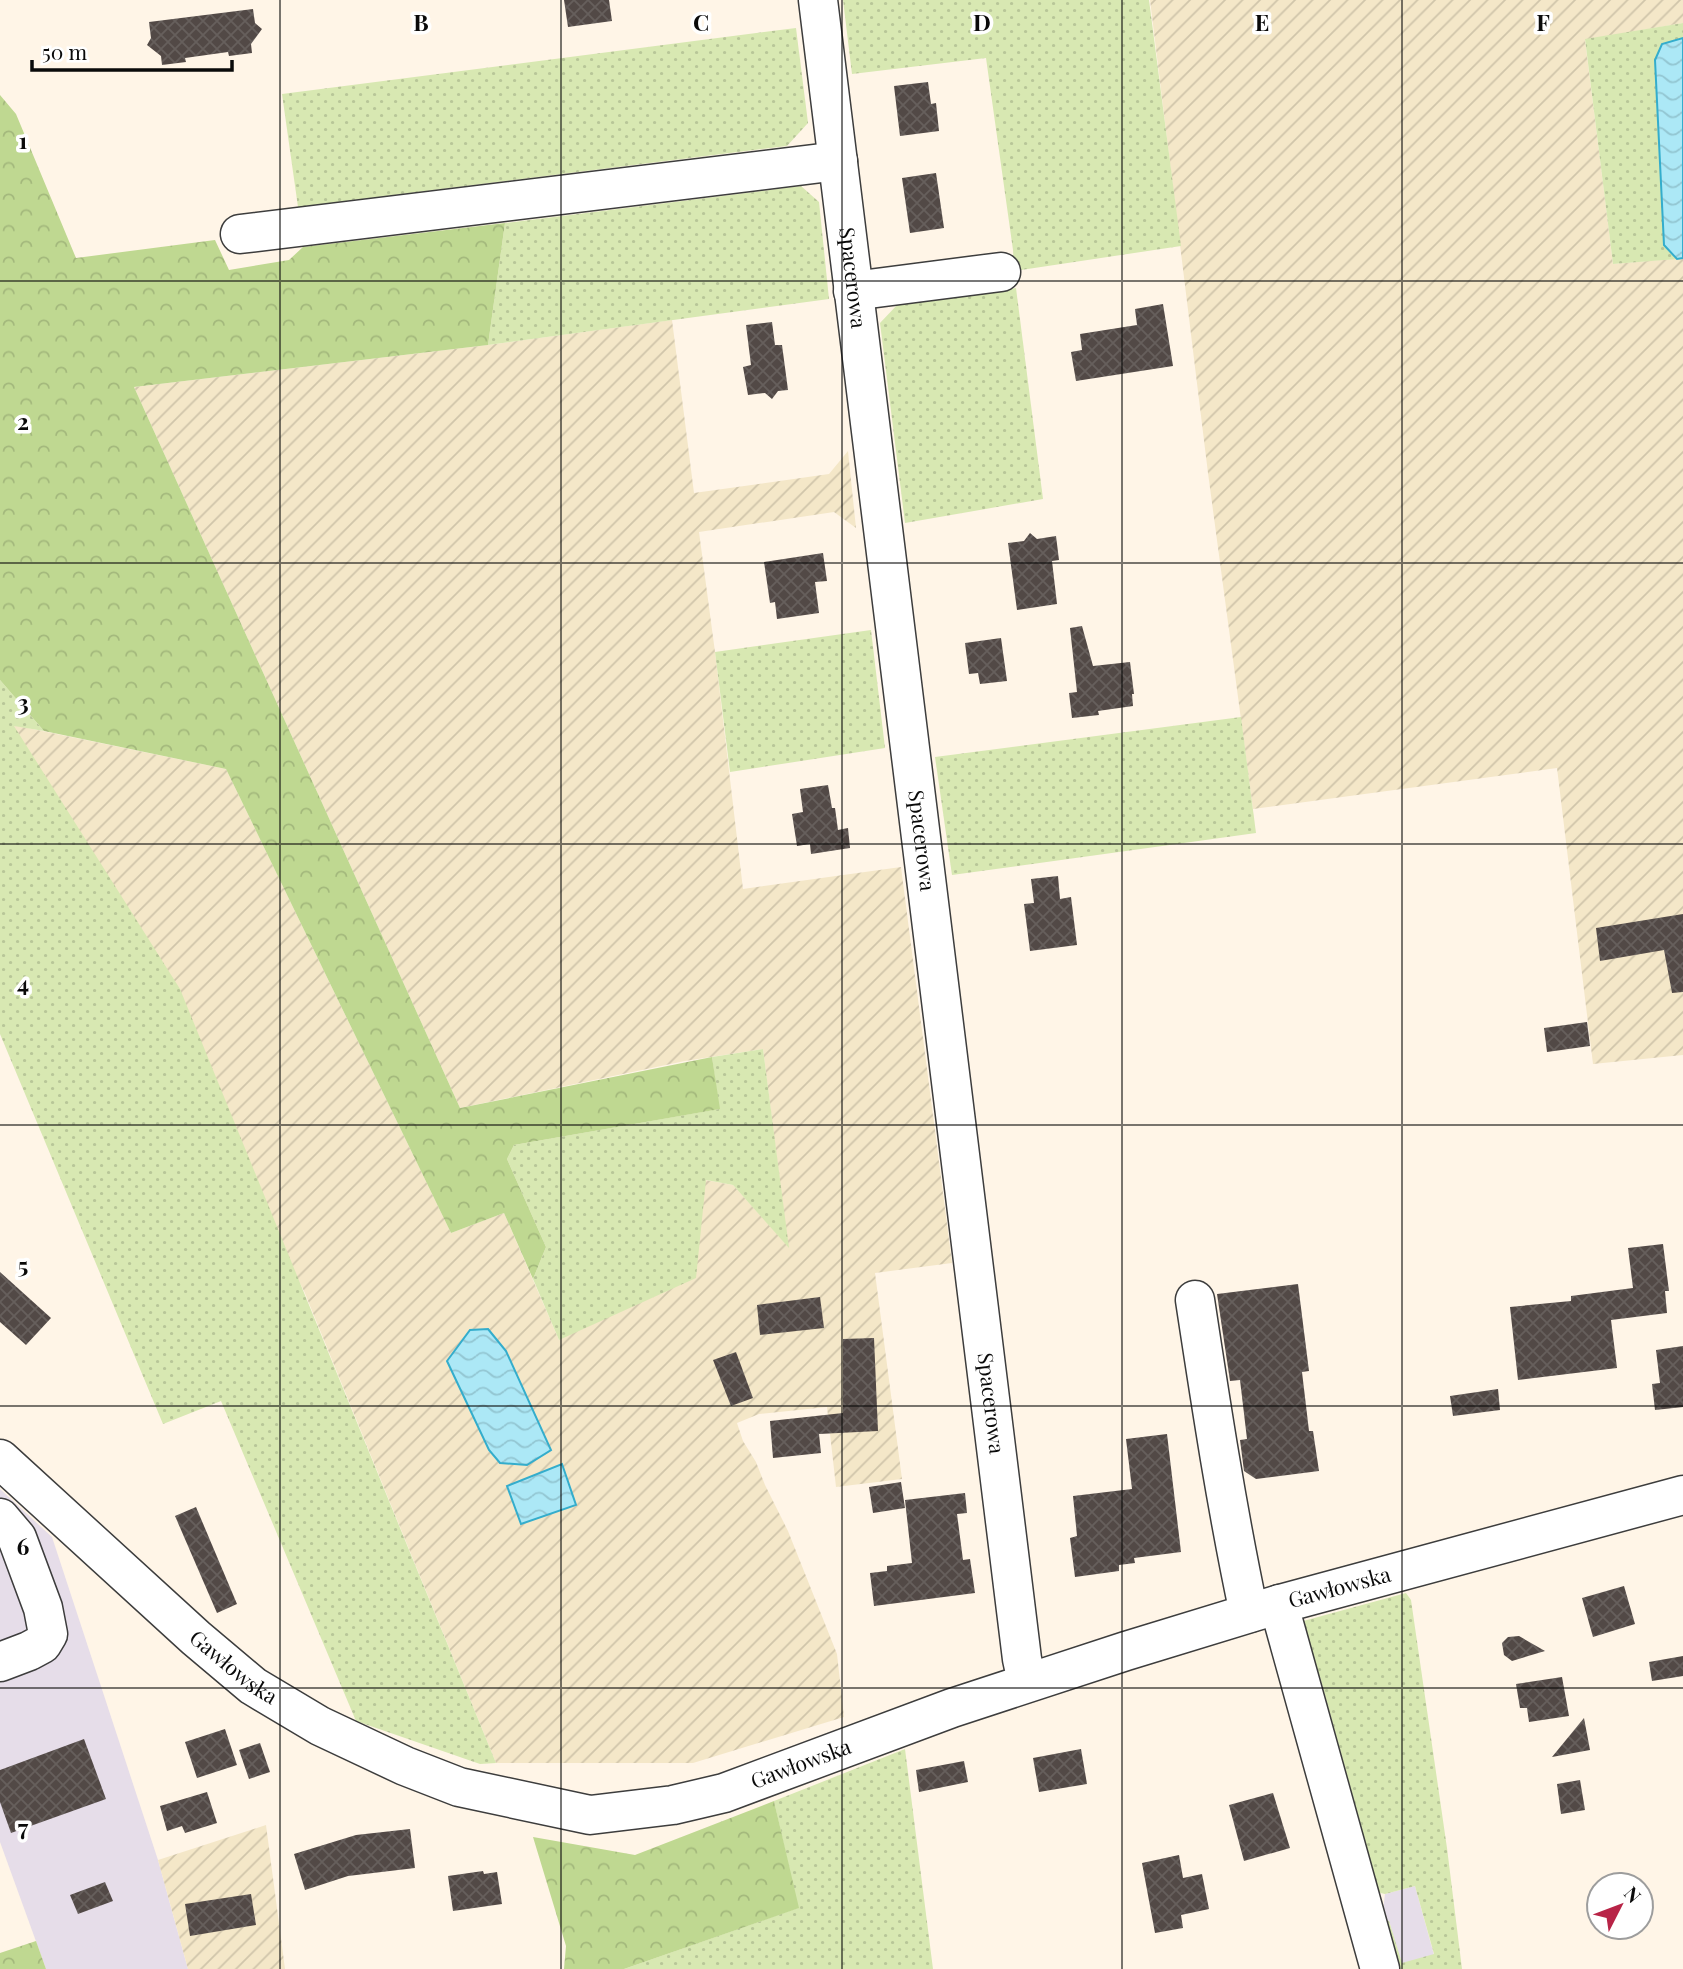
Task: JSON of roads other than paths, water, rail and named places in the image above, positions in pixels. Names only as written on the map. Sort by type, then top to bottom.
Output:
[{"type":"street","name":"Spacerowa","points":[[818,0],[1018,1632],[1027,1682]]},
{"type":"street","points":[[240,234],[838,161]]},
{"type":"street","points":[[853,291],[1001,272]]},
{"type":"street","points":[[1195,1300],[1234,1544],[1264,1609],[1283,1620],[1380,1969]]},
{"type":"street","name":"Gawłowska","points":[[0,1459],[196,1638],[253,1686],[320,1726],[405,1766],[459,1787],[590,1815],[686,1802],[724,1793],[1027,1682],[1264,1609],[1683,1495]]},
{"type":"street","points":[[0,1518],[17,1538],[43,1608],[48,1634],[42,1644],[0,1662]]},
{"type":"water","points":[[1683,38],[1683,258],[1677,259],[1664,245],[1655,60],[1662,44]]},
{"type":"water","points":[[488,1329],[506,1351],[551,1450],[527,1465],[500,1463],[489,1450],[447,1361],[470,1330]]},
{"type":"water","points":[[562,1464],[576,1505],[521,1524],[507,1486]]}]
